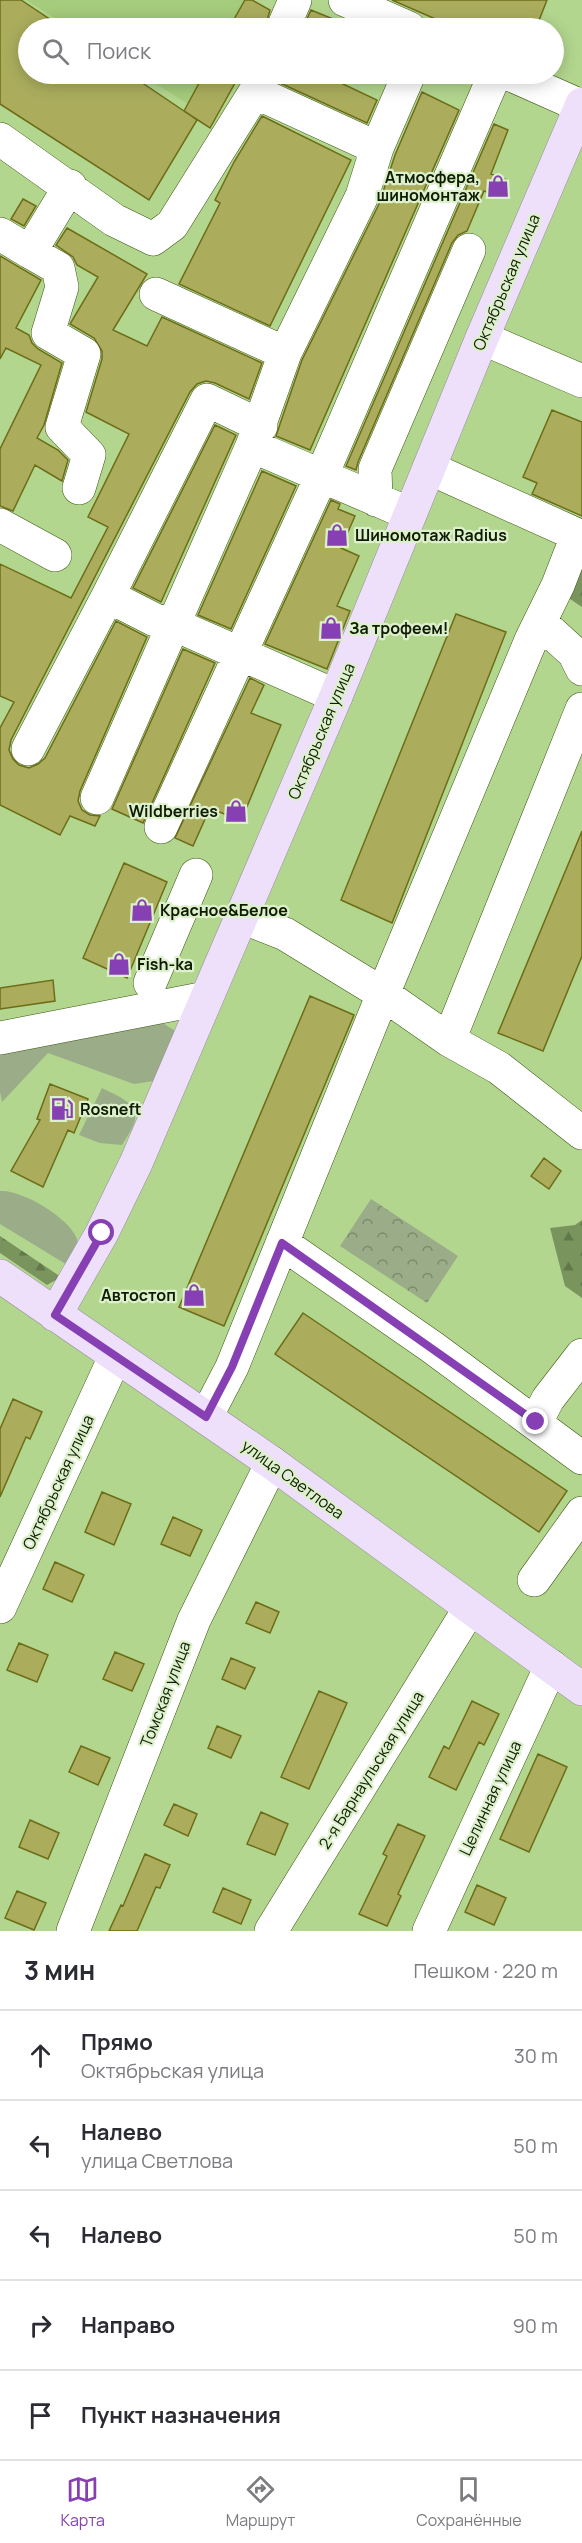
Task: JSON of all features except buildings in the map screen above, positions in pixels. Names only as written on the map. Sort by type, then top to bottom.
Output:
[{"type":"main road","name":"Октябрьская улица","points":[[55,1315],[102,1233],[132,1171],[336,696],[482,338],[582,105]]},
{"type":"main road","name":"улица Светлова","points":[[0,1276],[272,1463],[582,1689]]},
{"type":"street","points":[[287,18],[295,0]]},
{"type":"street","points":[[345,0],[387,18]]},
{"type":"street","points":[[0,139],[70,186],[114,220],[153,239],[172,225],[258,84]]},
{"type":"street","points":[[261,84],[377,148]]},
{"type":"street","points":[[97,798],[256,436],[285,353],[362,196],[377,148],[405,84]]},
{"type":"street","points":[[161,827],[239,652],[321,477],[491,84]]},
{"type":"street","points":[[533,84],[582,105]]},
{"type":"street","points":[[30,252],[70,186]]},
{"type":"street","points":[[0,234],[58,268],[62,287],[48,333],[84,354],[62,427],[89,455],[79,488]]},
{"type":"street","points":[[376,500],[375,469],[469,250]]},
{"type":"street","points":[[156,294],[285,353]]},
{"type":"street","points":[[482,338],[582,381]]},
{"type":"street","points":[[28,749],[207,400],[256,436],[321,477],[410,514]]},
{"type":"street","points":[[206,1417],[232,1367],[383,994],[540,622],[579,536],[429,468]]},
{"type":"street","points":[[0,525],[55,555]]},
{"type":"street","points":[[108,596],[155,620],[173,624],[336,696]]},
{"type":"street","points":[[540,622],[574,653],[582,669]]},
{"type":"street","points":[[449,1040],[582,708]]},
{"type":"street","points":[[150,983],[196,875]]},
{"type":"street","points":[[242,917],[285,933],[383,994],[449,1040],[499,1068],[581,1130]]},
{"type":"street","points":[[0,1038],[206,998]]},
{"type":"street","points":[[282,1243],[536,1422],[582,1458]]},
{"type":"street","points":[[536,1422],[548,1399],[582,1355]]},
{"type":"street","name":"Октябрьская улица","points":[[0,1607],[115,1357]]},
{"type":"street","name":"Томская улица","points":[[73,1931],[194,1620],[272,1463]]},
{"type":"street","points":[[534,1580],[582,1513]]},
{"type":"street","name":"2-я Барнаульская улица","points":[[271,1931],[470,1608]]},
{"type":"street","name":"Целинная улица","points":[[429,1931],[551,1666]]},
{"type":"shaded area","points":[[26,0],[245,0],[235,18],[55,18]]},
{"type":"shaded area","points":[[156,84],[199,84],[188,104]]},
{"type":"green space","points":[[582,564],[582,607],[564,595]]},
{"type":"green space","points":[[156,1019],[177,1032],[154,1081],[134,1084],[48,1053],[2,1102],[0,1047]]},
{"type":"green space","points":[[102,1088],[124,1099],[135,1113],[133,1125],[122,1145],[100,1143],[79,1135]]},
{"type":"green space","points":[[0,1191],[32,1200],[65,1222],[77,1239],[75,1253],[69,1266],[0,1224]]},
{"type":"green space","points":[[371,1199],[458,1256],[427,1303],[340,1246]]},
{"type":"green space","points":[[582,1220],[582,1298],[565,1286],[550,1228],[575,1225]]},
{"type":"green space","points":[[0,1236],[61,1277],[47,1285],[0,1253]]},
{"type":"place","name":"Атмосфера, шиномонтаж","points":[[498,186]]},
{"type":"place","name":"Шиномотаж Radius","points":[[337,535]]},
{"type":"place","name":"За трофеем!","points":[[331,628]]},
{"type":"place","name":"Wildberries","points":[[236,811]]},
{"type":"place","name":"Красное&Белое","points":[[142,910]]},
{"type":"place","name":"Fish-ka","points":[[119,964]]},
{"type":"place","name":"Rosneft","points":[[62,1109]]},
{"type":"place","name":"Автостоп","points":[[194,1295]]},
{"type":"route","points":[[102,1233],[55,1315],[206,1417],[232,1367],[282,1243],[536,1422]]}]
